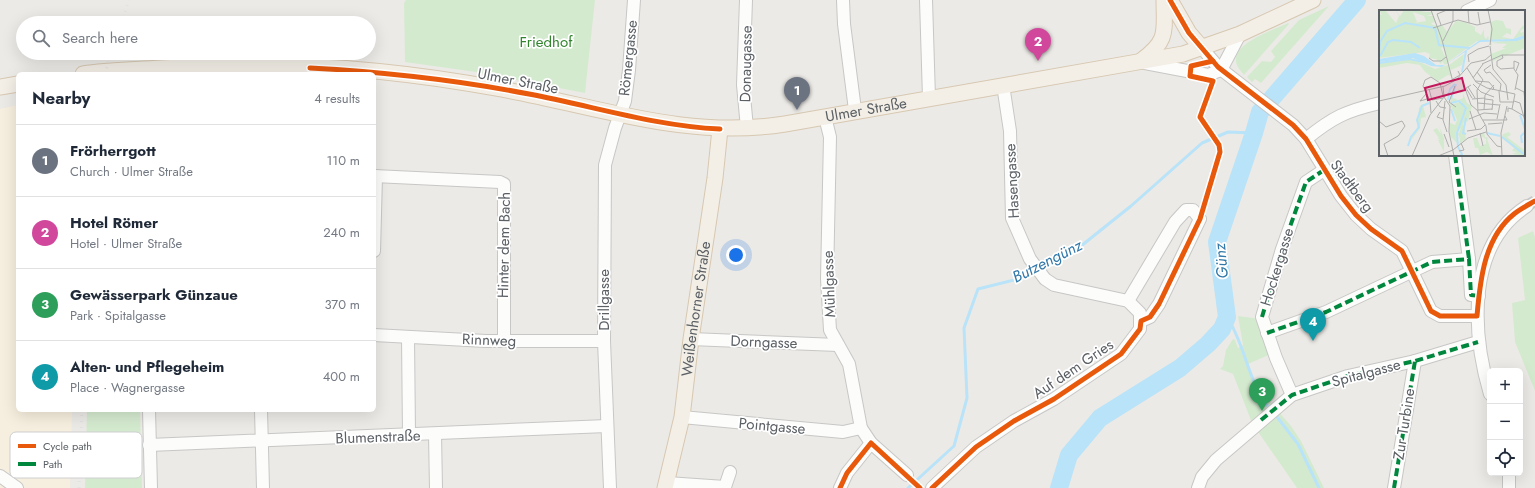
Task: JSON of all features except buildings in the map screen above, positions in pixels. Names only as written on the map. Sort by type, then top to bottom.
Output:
[{"type":"main road","points":[[1140,62],[1158,48],[1162,40],[1164,0]]},
{"type":"main road","points":[[1170,0],[1189,33],[1202,48]]},
{"type":"main road","name":"Ulmer Straße","points":[[376,74],[439,79],[502,89],[684,126],[720,129],[746,128],[825,117],[855,110],[1140,62],[1202,48],[1240,34],[1313,0]]},
{"type":"main road","name":"Ulmer Straße","points":[[98,72],[159,71],[250,65],[353,72]]},
{"type":"main road","points":[[0,87],[16,84]]},
{"type":"main road","name":"Weißenhorner Straße","points":[[666,485],[682,417],[691,339],[714,185],[720,129]]},
{"type":"street","name":"Römergasse","points":[[619,114],[625,101],[630,70],[634,0]]},
{"type":"street","name":"Donaugasse","points":[[746,0],[743,85],[746,128]]},
{"type":"street","points":[[843,0],[844,24],[855,110]]},
{"type":"street","points":[[926,0],[929,98]]},
{"type":"street","points":[[1469,10],[1490,0]]},
{"type":"street","points":[[1140,62],[1208,75],[1222,70],[1240,34]]},
{"type":"street","name":"Stadtberg","points":[[1202,48],[1222,70],[1287,120],[1306,139],[1324,170],[1356,215],[1371,229],[1402,251],[1432,311],[1440,316],[1477,316]]},
{"type":"street","name":"Hasengasse","points":[[1003,85],[1010,131],[1012,218],[1030,259],[1045,279],[1054,285],[1128,301]]},
{"type":"street","points":[[1306,139],[1324,124],[1343,113],[1379,103]]},
{"type":"street","name":"Drillgasse","points":[[610,488],[604,341],[606,165],[619,114]]},
{"type":"street","name":"Mühlgasse","points":[[825,117],[830,137],[827,225],[828,309],[830,330],[844,355],[851,372],[861,428],[871,443],[907,475]]},
{"type":"street","points":[[1455,156],[1469,259],[1470,295],[1479,296]]},
{"type":"street","name":"Hockergasse","points":[[1292,395],[1262,317],[1282,249],[1306,182],[1324,170]]},
{"type":"street","name":"Hinter dem Bach","points":[[376,176],[500,182],[504,184],[504,341]]},
{"type":"street","points":[[1487,381],[1478,342],[1477,316],[1483,269],[1497,235],[1514,214],[1527,206]]},
{"type":"street","name":"Auf dem Gries","points":[[932,488],[976,447],[1014,422],[1054,399],[1121,354],[1140,329],[1141,320],[1150,317],[1159,304],[1200,218],[1193,210],[1186,210],[1175,222],[1128,301]]},
{"type":"street","points":[[1267,333],[1326,312],[1432,262],[1469,259]]},
{"type":"street","points":[[1128,301],[1140,313],[1141,320]]},
{"type":"street","name":"Rinnweg","points":[[376,334],[504,341],[604,341]]},
{"type":"street","points":[[408,337],[409,436]]},
{"type":"street","name":"Dorngasse","points":[[691,339],[838,345]]},
{"type":"street","name":"Spitalgasse","points":[[1198,488],[1202,477],[1209,467],[1292,395],[1348,376],[1415,361],[1478,342]]},
{"type":"street","name":"Zur Turbine","points":[[1394,488],[1415,361]]},
{"type":"street","points":[[149,412],[151,488]]},
{"type":"street","points":[[261,412],[263,488]]},
{"type":"street","name":"Pointgasse","points":[[682,417],[843,432],[861,428]]},
{"type":"street","name":"Blumenstraße","points":[[149,445],[409,436],[607,426]]},
{"type":"street","points":[[435,434],[436,488]]},
{"type":"street","points":[[840,488],[847,473],[871,443]]},
{"type":"street","points":[[666,485],[725,487],[730,472]]},
{"type":"street","points":[[0,476],[17,488]]},
{"type":"street","points":[[1509,476],[1509,488]]},
{"type":"shaded area","points":[[16,105],[16,412],[72,412],[71,432],[10,432],[10,478],[70,478],[70,488],[0,488],[0,109]]},
{"type":"green space","name":"Friedhof","points":[[406,0],[595,0],[585,93],[476,72],[405,62],[404,3]]},
{"type":"green space","points":[[1329,6],[1261,83],[1255,79],[1252,82],[1247,77],[1262,61],[1271,62],[1275,57],[1271,51],[1299,20]]},
{"type":"green space","points":[[1288,23],[1289,24],[1244,75],[1236,63],[1237,54],[1241,48],[1248,42]]},
{"type":"green space","points":[[1533,231],[1535,237],[1535,391],[1515,342],[1512,303],[1525,300],[1518,238]]},
{"type":"green space","points":[[1238,316],[1260,319],[1271,354],[1248,364],[1256,386],[1291,426],[1301,441],[1324,488],[1297,488],[1252,423],[1233,374],[1220,369],[1223,366],[1226,350],[1233,339],[1235,340],[1238,348],[1243,345]]},
{"type":"green space","points":[[87,412],[140,412],[141,432],[86,432]]},
{"type":"green space","points":[[85,478],[142,478],[142,488],[85,488]]},
{"type":"waterway","name":"Günz","points":[[1059,488],[1069,455],[1100,418],[1180,368],[1208,344],[1222,329],[1227,317],[1217,242],[1260,112],[1357,0]]},
{"type":"waterway","name":"Butzengünz","points":[[1040,268],[1081,246],[1131,206],[1202,143],[1228,132],[1254,133]]},
{"type":"waterway","name":"Butzengünz","points":[[908,488],[954,446],[967,398],[964,328],[978,289],[1022,278],[1035,271]]},
{"type":"waterway","points":[[1227,317],[1238,340],[1256,387],[1270,409]]},
{"type":"waterway","points":[[1274,413],[1298,444],[1319,488]]},
{"type":"tunnel","points":[[1527,206],[1535,201]]},
{"type":"railway","points":[[123,16],[129,0]]},
{"type":"railway","points":[[106,72],[109,60]]},
{"type":"railway","points":[[81,432],[82,412]]},
{"type":"railway","points":[[79,478],[79,488]]},
{"type":"marked path","points":[[1455,156],[1469,259]]},
{"type":"marked path","points":[[1262,317],[1282,249],[1306,182],[1324,170]]},
{"type":"marked path","points":[[1267,333],[1326,312],[1432,262],[1469,259],[1471,295],[1479,296]]},
{"type":"marked path","points":[[1261,420],[1292,395],[1348,376],[1415,361],[1478,342]]},
{"type":"marked path","points":[[1394,488],[1415,361]]},
{"type":"cycle path","points":[[1170,0],[1189,33],[1218,67],[1293,125],[1306,139],[1341,196],[1356,215],[1371,229],[1402,251],[1431,311],[1440,316],[1477,316],[1485,261],[1496,235],[1514,214],[1535,201]]},
{"type":"cycle path","points":[[932,488],[976,447],[1014,421],[1054,399],[1121,354],[1140,329],[1141,321],[1150,317],[1159,304],[1200,219],[1220,152],[1219,145],[1200,117],[1213,81],[1190,76],[1191,66],[1213,61]]},
{"type":"cycle path","points":[[310,68],[365,72]]},
{"type":"cycle path","points":[[376,73],[502,89],[648,120],[720,129]]},
{"type":"cycle path","points":[[840,488],[847,473],[871,443],[920,488]]},
{"type":"place","name":"Hotel Römer","points":[[1038,61]]},
{"type":"place","name":"Frörherrgott","points":[[797,110]]},
{"type":"place","name":"Alten- und Pflegeheim","points":[[1313,341]]},
{"type":"place","name":"Gewässerpark Günzaue","points":[[1262,411]]}]
